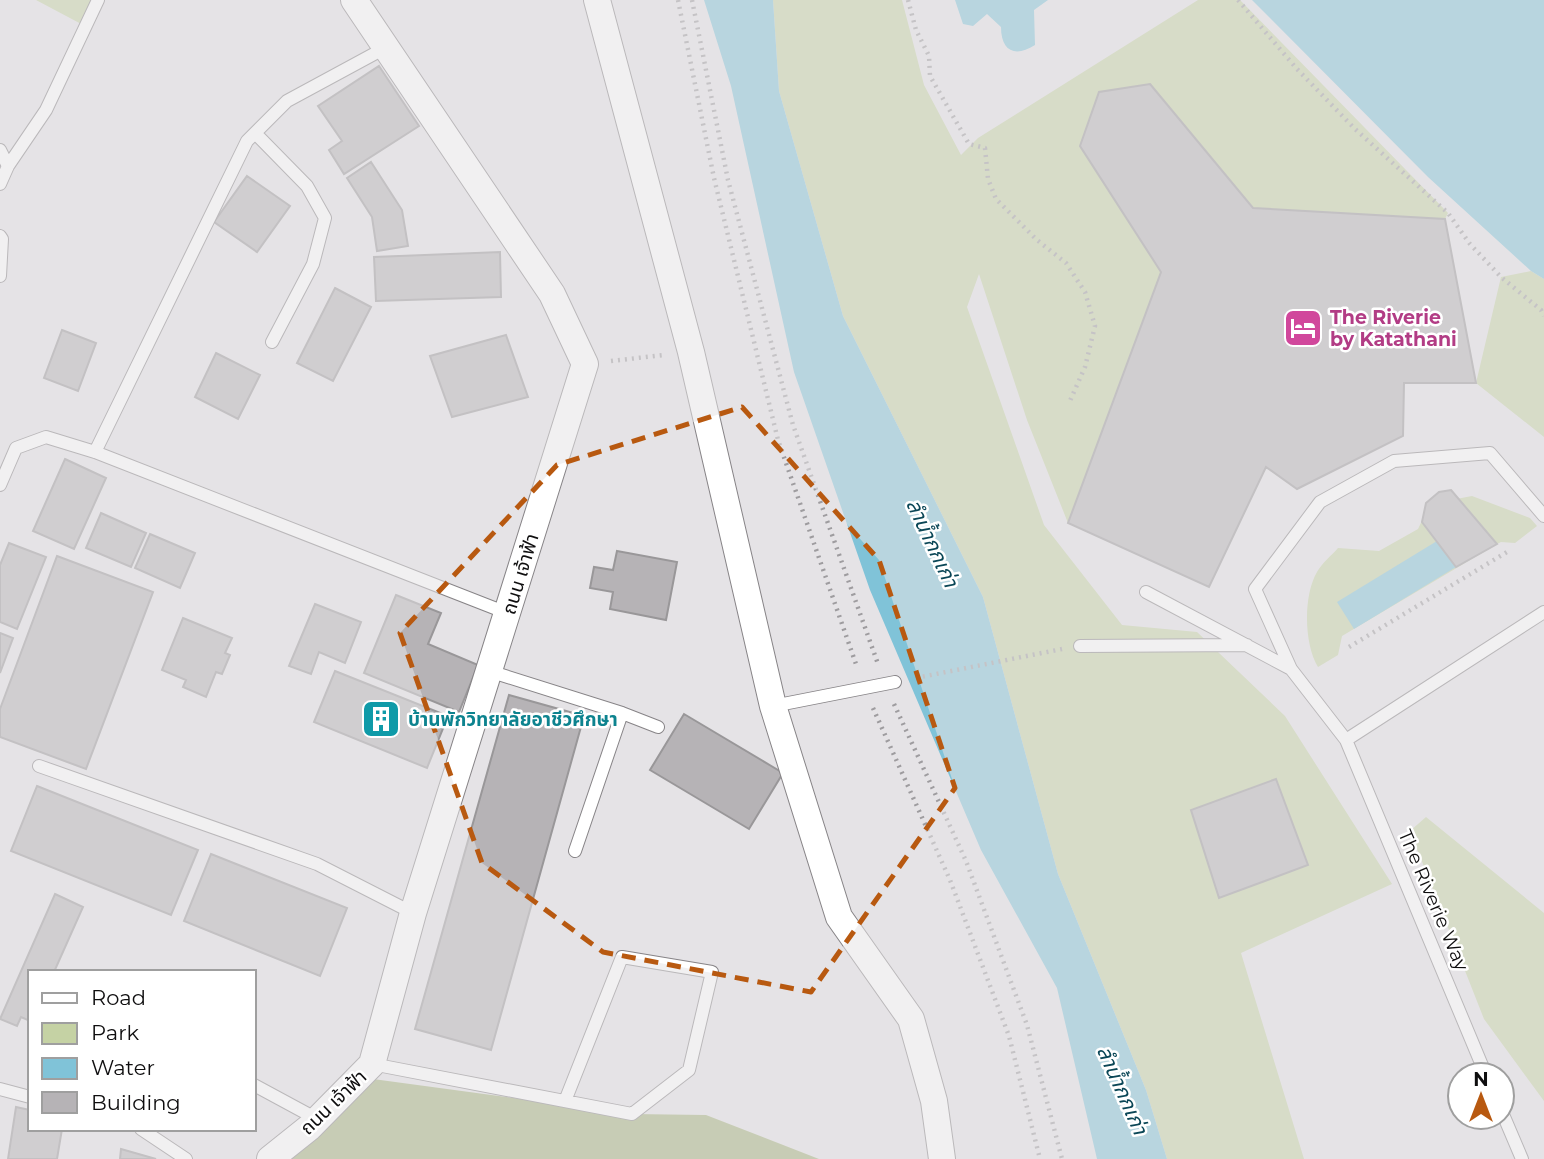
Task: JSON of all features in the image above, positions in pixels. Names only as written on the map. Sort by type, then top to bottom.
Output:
[{"type":"street","points":[[354,0],[552,294],[585,364]]},
{"type":"street","points":[[597,0],[691,352],[773,706],[839,917],[911,1019],[934,1101],[942,1159]]},
{"type":"street","name":"ถนน เจ้าฟ้า","points":[[270,1159],[317,1119],[372,1064],[413,913],[585,364]]},
{"type":"lane","points":[[0,184],[8,166],[46,110],[98,0]]},
{"type":"lane","points":[[95,452],[247,141],[287,101],[385,48]]},
{"type":"lane","points":[[255,133],[307,186],[325,218],[313,264],[272,342]]},
{"type":"lane","points":[[0,150],[8,166]]},
{"type":"lane","points":[[0,236],[0,276]]},
{"type":"lane","points":[[0,485],[16,448],[46,437],[95,452],[507,613]]},
{"type":"lane","name":"The Riverie Way","points":[[1480,1061],[1346,740],[1291,669],[1255,589],[1320,502],[1394,461],[1490,453],[1544,516]]},
{"type":"lane","points":[[1146,592],[1291,669]]},
{"type":"lane","points":[[1346,740],[1544,612]]},
{"type":"lane","points":[[1080,646],[1247,645]]},
{"type":"lane","points":[[489,671],[658,727]]},
{"type":"lane","points":[[773,706],[890,682]]},
{"type":"lane","points":[[575,851],[622,713]]},
{"type":"lane","points":[[39,766],[317,864],[413,913]]},
{"type":"lane","points":[[372,1064],[632,1114],[689,1070],[712,972],[622,957],[565,1101]]},
{"type":"lane","points":[[256,1086],[317,1119]]},
{"type":"lane","points":[[0,1089],[28,1096]]},
{"type":"lane","points":[[144,1131],[186,1159]]},
{"type":"lane","points":[[1510,1131],[1522,1159]]},
{"type":"path","points":[[678,0],[715,178],[778,440],[864,688],[950,880],[1009,1036],[1040,1159]]},
{"type":"path","points":[[692,0],[729,180],[793,425],[890,682],[965,861],[1027,1025],[1062,1159]]},
{"type":"path","points":[[908,0],[916,30],[929,56],[930,76],[969,144],[985,148],[988,179],[996,198],[1037,240],[1066,263],[1085,292],[1095,326],[1084,367],[1069,403]]},
{"type":"path","points":[[1238,0],[1297,69],[1355,129],[1448,213],[1469,244],[1501,277],[1541,310],[1544,316]]},
{"type":"path","points":[[585,364],[691,352]]},
{"type":"path","points":[[1349,647],[1507,552]]},
{"type":"path","points":[[890,682],[1080,646]]},
{"type":"highlighted area","points":[[742,407],[879,560],[955,788],[811,992],[603,952],[482,863],[400,633],[557,465]]},
{"type":"green space","points":[[36,0],[97,0],[85,26]]},
{"type":"green space","points":[[773,0],[902,0],[924,85],[961,155],[978,138],[1198,0],[1240,0],[1448,213],[1445,219],[1253,208],[1150,84],[1100,92],[1080,146],[1161,272],[1068,523],[1027,420],[979,274],[967,307],[1044,525],[1122,625],[1197,632],[1285,716],[1392,884],[1241,953],[1304,1159],[1167,1159],[1146,1090],[1058,874],[983,597],[843,316],[779,91]]},
{"type":"green space","points":[[1531,271],[1544,279],[1544,437],[1476,383],[1501,277]]},
{"type":"green space","points":[[1472,496],[1530,518],[1537,526],[1515,543],[1497,544],[1342,636],[1338,655],[1318,667],[1310,646],[1307,607],[1312,582],[1324,562],[1338,548],[1379,551],[1418,529],[1430,504]]},
{"type":"green space","points":[[1426,817],[1544,913],[1544,1101],[1484,1019],[1410,831]]},
{"type":"green space","points":[[373,1079],[632,1114],[706,1115],[819,1159],[275,1159]]},
{"type":"water","name":"ลำน้ำกกเก่า","points":[[704,0],[773,0],[779,91],[843,316],[983,597],[1058,874],[1146,1090],[1167,1159],[1097,1159],[1057,988],[981,850],[870,590],[794,372],[731,86]]},
{"type":"water","points":[[955,0],[1048,0],[1034,10],[1035,45],[1015,51],[1006,47],[1001,27],[987,14],[973,26],[963,24]]},
{"type":"water","points":[[1252,0],[1544,0],[1544,279],[1531,271],[1428,177]]},
{"type":"water","points":[[1437,541],[1456,567],[1354,629],[1337,602]]},
{"type":"building","points":[[379,66],[419,126],[344,174],[329,150],[342,141],[318,106]]},
{"type":"building","name":"The Riverie by Katathani","points":[[1150,84],[1253,208],[1445,219],[1476,383],[1404,383],[1403,436],[1297,489],[1266,467],[1209,587],[1068,523],[1161,272],[1080,146],[1099,92]]},
{"type":"building","points":[[371,162],[402,210],[408,246],[377,251],[372,217],[347,178]]},
{"type":"building","points":[[247,176],[290,206],[257,252],[214,222]]},
{"type":"building","points":[[500,252],[501,297],[376,301],[374,257]]},
{"type":"building","points":[[335,288],[371,307],[333,381],[297,363]]},
{"type":"building","points":[[62,330],[96,343],[78,391],[44,378]]},
{"type":"building","points":[[506,335],[528,397],[452,417],[430,356]]},
{"type":"building","points":[[216,353],[260,375],[238,419],[195,397]]},
{"type":"building","points":[[65,459],[106,478],[74,549],[33,531]]},
{"type":"building","points":[[1451,490],[1497,544],[1456,567],[1422,522],[1426,503],[1439,492]]},
{"type":"building","points":[[101,513],[146,533],[131,567],[86,548]]},
{"type":"building","points":[[150,534],[195,553],[180,588],[135,568]]},
{"type":"building","points":[[9,543],[46,557],[17,629],[0,622],[0,565]]},
{"type":"building","points":[[617,551],[677,562],[666,620],[610,609],[613,592],[590,588],[594,567],[613,570]]},
{"type":"building","points":[[57,556],[153,592],[86,769],[0,737],[0,709]]},
{"type":"building","points":[[396,595],[441,613],[428,644],[478,665],[459,712],[364,673]]},
{"type":"building","points":[[315,604],[361,622],[345,663],[319,652],[311,674],[289,666]]},
{"type":"building","points":[[183,618],[232,638],[225,653],[230,655],[222,674],[216,672],[206,697],[183,687],[186,680],[162,670]]},
{"type":"building","points":[[0,633],[13,638],[0,673]]},
{"type":"building","name":"บ้านพักวิทยาลัยอาชีวศึกษา","points":[[335,671],[448,716],[427,768],[314,722]]},
{"type":"building","points":[[509,695],[584,716],[491,1050],[415,1029]]},
{"type":"building","points":[[684,714],[783,773],[749,829],[650,770]]},
{"type":"building","points":[[1276,779],[1308,865],[1219,898],[1191,810]]},
{"type":"building","points":[[37,786],[198,850],[171,915],[11,851]]},
{"type":"building","points":[[211,854],[347,908],[320,976],[184,921]]},
{"type":"building","points":[[55,894],[83,907],[55,970],[28,970],[28,1020],[21,1017],[17,1026],[0,1019]]},
{"type":"building","points":[[16,1107],[28,1110],[28,1131],[62,1131],[57,1159],[8,1159]]},
{"type":"building","points":[[121,1149],[156,1159],[120,1159]]},
{"type":"place","name":"The Riverie by Katathani","points":[[1303,328]]},
{"type":"place","name":"บ้านพักวิทยาลัยอาชีวศึกษา","points":[[381,719]]}]
